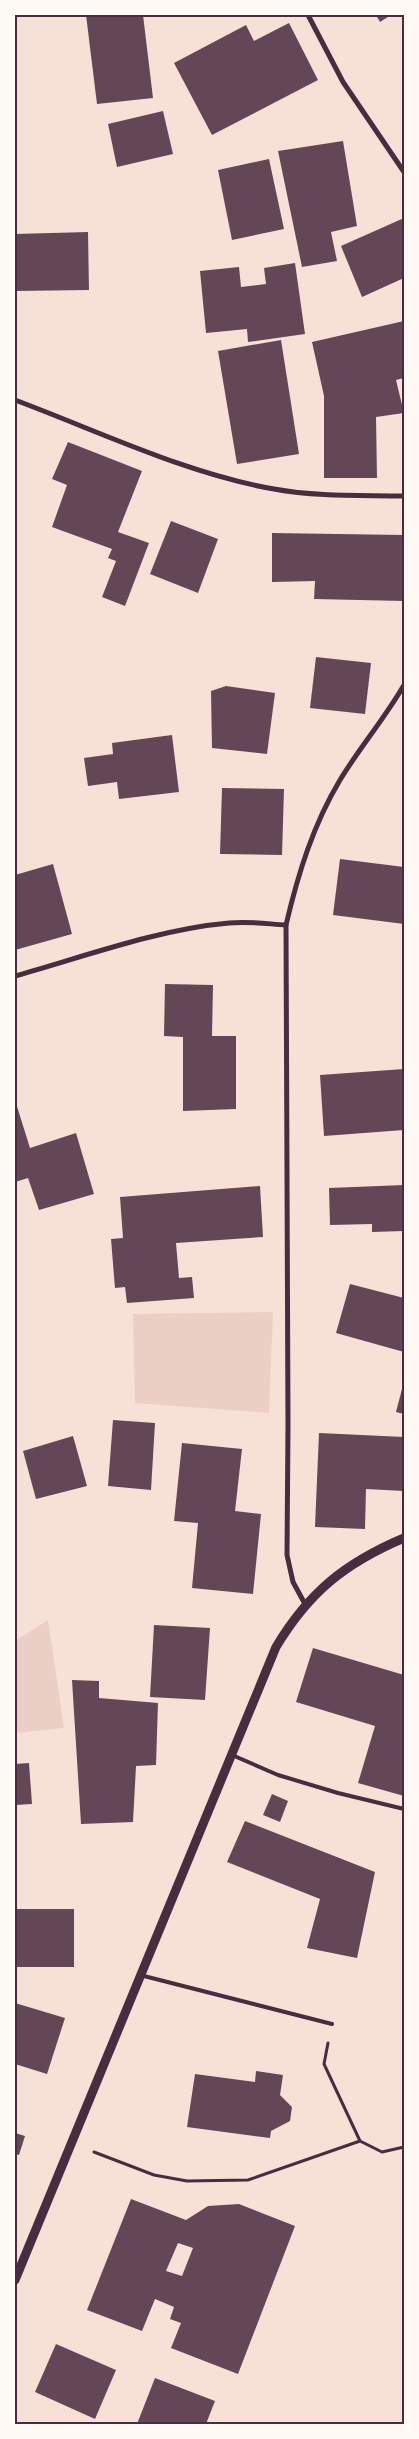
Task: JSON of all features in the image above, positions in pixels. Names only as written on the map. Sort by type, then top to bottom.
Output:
[{"type":"street","points":[[308,15],[343,82],[404,172]]},
{"type":"street","points":[[15,400],[227,479],[310,494],[404,496]]},
{"type":"street","points":[[305,1604],[293,1582],[287,1555],[286,925],[298,872],[322,813],[340,780],[404,685]]},
{"type":"street","points":[[15,976],[168,933],[202,926],[232,922],[286,925]]},
{"type":"street","points":[[15,2280],[230,1754],[276,1647],[305,1604],[343,1571],[367,1555],[404,1538]]},
{"type":"lane","points":[[230,1754],[278,1775],[338,1793],[404,1809]]},
{"type":"lane","points":[[140,1975],[332,2024]]},
{"type":"path","points":[[332,2024],[324,2064],[360,2141],[382,2152],[404,2147]]},
{"type":"path","points":[[70,2144],[154,2174],[188,2181],[248,2180],[360,2141]]},
{"type":"shaded area","points":[[273,1312],[269,1413],[135,1403],[133,1314]]},
{"type":"shaded area","points":[[48,1620],[64,1728],[15,1733],[15,1641]]},
{"type":"building","points":[[86,15],[143,15],[153,98],[97,104]]},
{"type":"building","points":[[376,15],[391,15],[380,22]]},
{"type":"building","points":[[289,23],[318,80],[212,135],[174,63],[246,25],[254,41]]},
{"type":"building","points":[[163,111],[173,154],[117,167],[108,124]]},
{"type":"building","points":[[343,141],[357,226],[331,232],[337,261],[302,267],[278,151]]},
{"type":"building","points":[[269,159],[284,229],[232,240],[218,170]]},
{"type":"building","points":[[404,218],[404,278],[362,297],[341,246]]},
{"type":"building","points":[[88,232],[89,290],[15,291],[15,234]]},
{"type":"building","points":[[295,263],[305,334],[248,342],[247,329],[206,333],[200,271],[239,267],[241,287],[266,284],[264,268]]},
{"type":"building","points":[[404,321],[404,378],[396,380],[404,413],[376,417],[377,478],[324,478],[324,396],[312,342]]},
{"type":"building","points":[[281,340],[299,454],[237,464],[218,351]]},
{"type":"building","points":[[68,442],[142,471],[118,532],[149,543],[125,606],[102,597],[116,561],[108,558],[112,549],[52,527],[67,485],[52,479]]},
{"type":"building","points":[[171,521],[218,539],[198,593],[150,574]]},
{"type":"building","points":[[272,533],[404,535],[404,601],[314,599],[315,581],[272,582]]},
{"type":"building","points":[[316,657],[371,663],[365,714],[310,708]]},
{"type":"building","points":[[226,686],[275,693],[267,754],[212,748],[211,691]]},
{"type":"building","points":[[172,735],[179,792],[119,799],[117,782],[88,786],[84,758],[113,754],[112,743]]},
{"type":"building","points":[[222,788],[284,789],[282,855],[220,854]]},
{"type":"building","points":[[340,859],[404,867],[404,924],[333,915]]},
{"type":"building","points":[[53,864],[72,934],[15,950],[15,875]]},
{"type":"building","points":[[165,984],[213,985],[212,1036],[236,1036],[236,1109],[183,1111],[183,1037],[164,1036]]},
{"type":"building","points":[[404,1069],[404,1130],[324,1136],[320,1075]]},
{"type":"building","points":[[15,1100],[30,1148],[76,1133],[94,1194],[39,1210],[28,1178],[15,1182]]},
{"type":"building","points":[[404,1185],[404,1231],[372,1232],[372,1224],[330,1225],[329,1188]]},
{"type":"building","points":[[260,1186],[263,1237],[176,1243],[179,1278],[192,1277],[194,1298],[127,1303],[125,1287],[115,1288],[111,1239],[123,1238],[120,1197]]},
{"type":"building","points":[[350,1284],[404,1298],[404,1352],[336,1333]]},
{"type":"building","points":[[404,1386],[404,1414],[396,1412]]},
{"type":"building","points":[[113,1420],[155,1423],[151,1490],[108,1486]]},
{"type":"building","points":[[319,1433],[404,1437],[404,1491],[366,1489],[365,1529],[315,1527]]},
{"type":"building","points":[[73,1436],[87,1486],[36,1499],[23,1451]]},
{"type":"building","points":[[182,1443],[242,1449],[235,1511],[261,1514],[253,1594],[192,1588],[198,1523],[174,1521]]},
{"type":"building","points":[[154,1625],[210,1628],[205,1700],[150,1697]]},
{"type":"building","points":[[313,1648],[404,1675],[404,1796],[358,1783],[375,1726],[296,1702]]},
{"type":"building","points":[[72,1680],[99,1681],[99,1698],[158,1703],[156,1765],[136,1766],[133,1822],[81,1824]]},
{"type":"building","points":[[29,1763],[32,1804],[15,1805],[15,1764]]},
{"type":"building","points":[[272,1794],[288,1801],[280,1822],[263,1815]]},
{"type":"building","points":[[245,1821],[375,1872],[357,1958],[307,1948],[320,1899],[227,1862]]},
{"type":"building","points":[[15,1909],[74,1909],[74,1967],[15,1967]]},
{"type":"building","points":[[15,2003],[65,2018],[47,2074],[15,2064]]},
{"type":"building","points":[[256,2071],[283,2075],[280,2095],[292,2107],[290,2121],[271,2131],[270,2138],[187,2127],[195,2074],[255,2082]]},
{"type":"building","points":[[15,2133],[25,2136],[19,2155],[15,2154]]},
{"type":"building","points":[[131,2199],[186,2220],[208,2206],[239,2204],[295,2226],[238,2374],[171,2348],[181,2323],[170,2319],[174,2307],[155,2299],[142,2331],[87,2310]],"holes":[[[178,2243],[193,2248],[182,2276],[166,2271]]]},
{"type":"building","points":[[56,2344],[116,2370],[95,2419],[35,2392]]},
{"type":"building","points":[[155,2378],[215,2401],[206,2424],[137,2424]]}]
